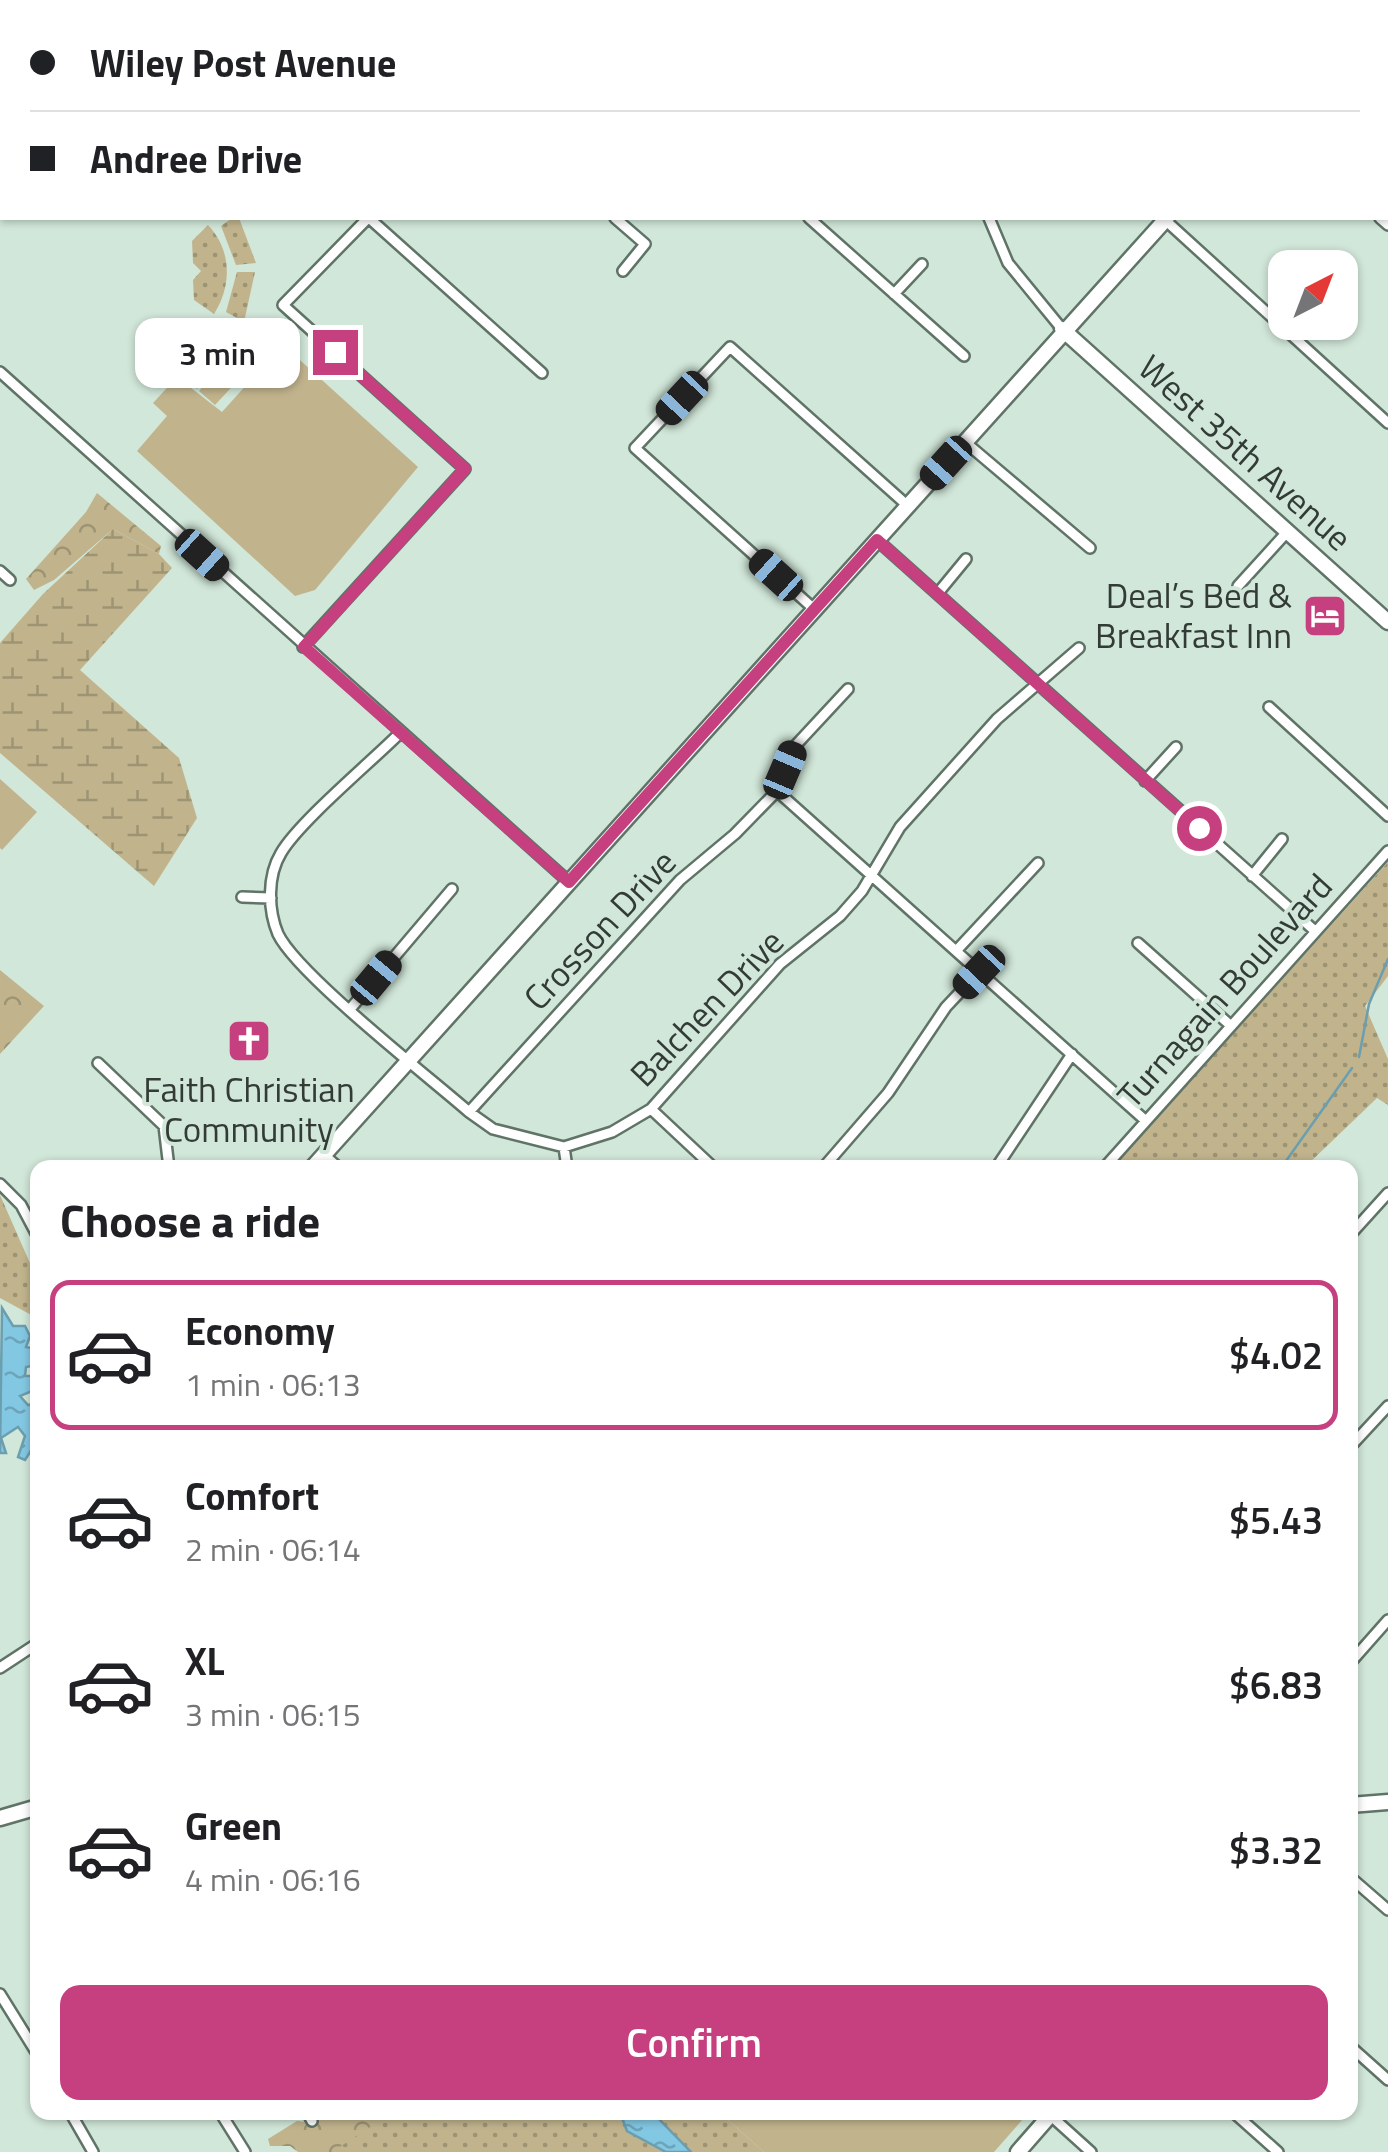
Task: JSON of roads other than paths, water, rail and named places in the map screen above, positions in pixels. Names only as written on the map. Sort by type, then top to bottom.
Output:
[{"type":"street","points":[[304,647],[465,469],[283,305],[366,220]]},
{"type":"street","points":[[370,220],[542,373]]},
{"type":"street","points":[[617,220],[645,244],[623,271]]},
{"type":"street","points":[[812,220],[964,356]]},
{"type":"street","points":[[990,220],[1008,263],[1062,329]]},
{"type":"street","points":[[319,1160],[1162,220]]},
{"type":"street","points":[[1166,220],[1388,423]]},
{"type":"street","points":[[894,294],[922,264]]},
{"type":"street","name":"West 35th Avenue","points":[[1062,329],[1388,622]]},
{"type":"street","points":[[814,609],[635,448],[730,346],[908,506]]},
{"type":"street","points":[[0,372],[569,882]]},
{"type":"street","points":[[965,442],[1090,548]]},
{"type":"street","points":[[1238,586],[1288,531]]},
{"type":"street","points":[[877,540],[1315,931]]},
{"type":"street","points":[[938,593],[966,560]]},
{"type":"street","points":[[0,570],[10,580]]},
{"type":"street","name":"Balchen Drive","points":[[564,1147],[612,1132],[650,1109],[780,964],[840,916],[872,875],[900,827],[1035,683],[1056,671],[1079,648]]},
{"type":"street","points":[[848,689],[795,746],[777,790],[1146,1120]]},
{"type":"street","points":[[1269,707],[1388,816]]},
{"type":"street","points":[[400,733],[282,850],[274,868],[271,898],[280,937],[351,1008],[469,1112],[493,1129],[564,1147],[566,1160]]},
{"type":"street","points":[[1146,781],[1176,747]]},
{"type":"street","name":"Crosson Drive","points":[[469,1112],[680,880],[735,834],[777,790]]},
{"type":"street","points":[[1252,876],[1282,839]]},
{"type":"street","name":"Turnagain Boulevard","points":[[1111,1160],[1388,851]]},
{"type":"street","points":[[956,951],[1038,863]]},
{"type":"street","points":[[351,1008],[452,889]]},
{"type":"street","points":[[242,898],[271,898]]},
{"type":"street","points":[[1138,943],[1230,1025]]},
{"type":"street","points":[[830,1160],[888,1094],[946,1006],[979,972]]},
{"type":"street","points":[[1001,1160],[1072,1054]]},
{"type":"street","points":[[98,1063],[164,1126],[168,1160]]},
{"type":"street","points":[[650,1109],[705,1160]]},
{"type":"street","points":[[324,1154],[330,1160]]},
{"type":"street","points":[[0,1184],[30,1223]]},
{"type":"street","points":[[1358,1226],[1388,1193]]},
{"type":"street","points":[[1358,1438],[1388,1406]]},
{"type":"street","points":[[1358,1654],[1388,1620]]},
{"type":"street","points":[[0,1668],[30,1648]]},
{"type":"street","points":[[1358,1804],[1388,1802]]},
{"type":"street","points":[[0,1818],[30,1813]]},
{"type":"street","points":[[1358,1884],[1388,1910]]},
{"type":"street","points":[[0,1994],[30,2042]]},
{"type":"street","points":[[1358,2053],[1388,2080]]},
{"type":"street","points":[[74,2120],[92,2152]]},
{"type":"street","points":[[225,2120],[245,2152]]},
{"type":"street","points":[[1018,2152],[1047,2120]]},
{"type":"street","points":[[1058,2120],[1091,2152]]},
{"type":"street","points":[[1241,2120],[1278,2152]]},
{"type":"water","points":[[2,1308],[13,1326],[25,1326],[30,1336],[26,1347],[30,1348],[30,1366],[26,1367],[25,1376],[30,1376],[30,1392],[20,1396],[30,1405],[30,1452],[25,1460],[18,1457],[25,1436],[18,1427],[1,1438],[6,1453],[0,1453]]},
{"type":"water","points":[[623,2120],[660,2120],[691,2152],[666,2152],[627,2131]]},
{"type":"waterway","points":[[1359,1057],[1369,1004],[1388,959]]},
{"type":"waterway","points":[[1287,1160],[1352,1068]]},
{"type":"place","name":"Deal’s Bed & Breakfast Inn","points":[[1325,616]]},
{"type":"place","name":"Faith Christian Community","points":[[249,1041]]}]
